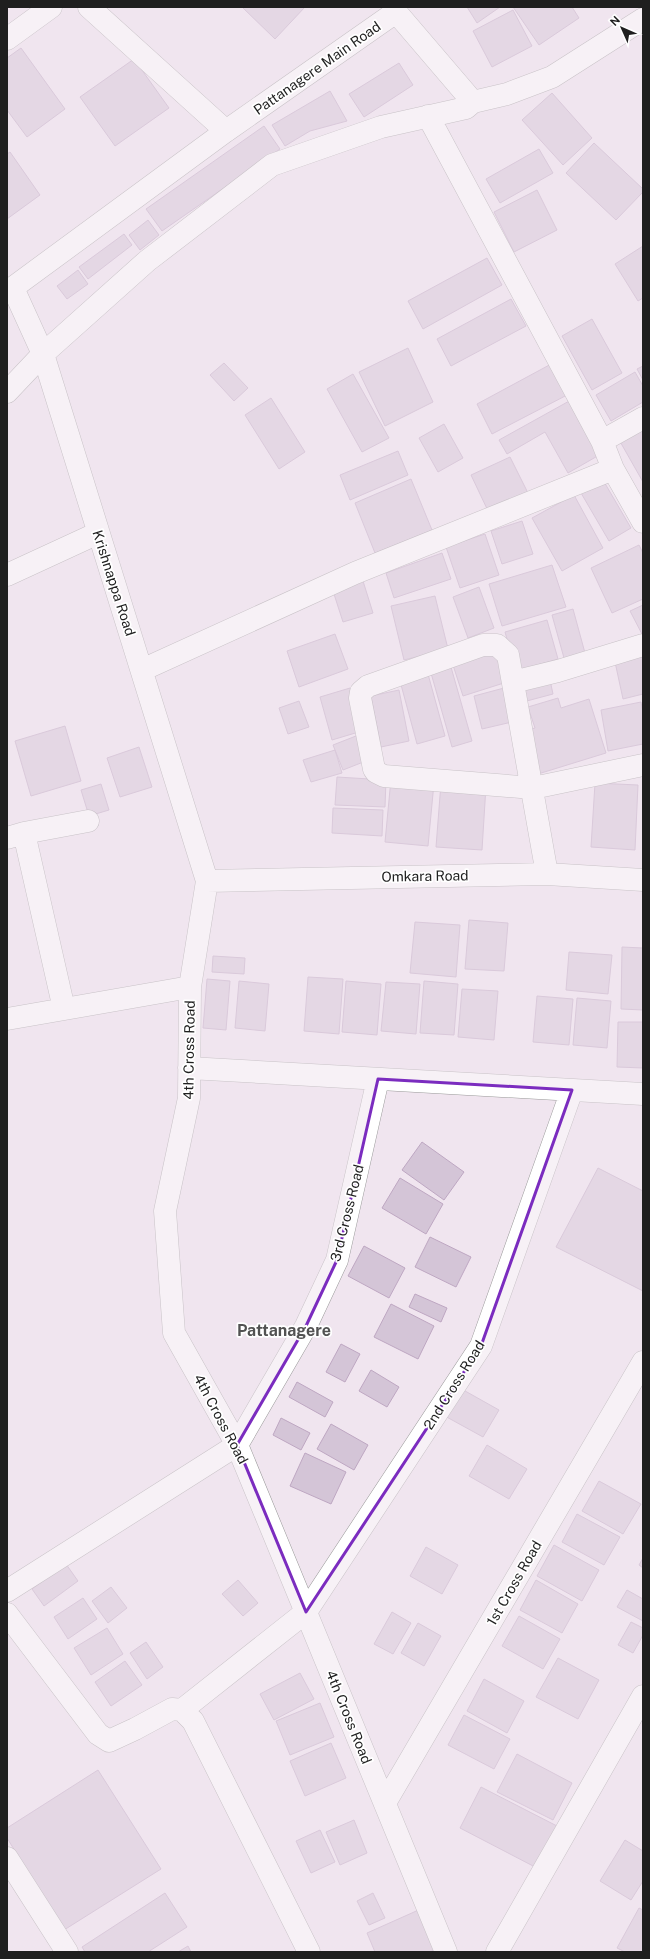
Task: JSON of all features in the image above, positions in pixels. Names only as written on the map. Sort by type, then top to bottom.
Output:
[{"type":"street","points":[[7,39],[51,7]]},
{"type":"street","points":[[89,7],[226,132]]},
{"type":"street","name":"Pattanagere Main Road","points":[[10,290],[397,9],[474,102]]},
{"type":"street","points":[[7,392],[43,354],[147,261],[272,165],[381,127],[466,108],[474,102],[507,94],[552,77],[643,19]]},
{"type":"street","points":[[428,116],[602,441],[613,469],[642,517]]},
{"type":"street","name":"Krishnappa Road","points":[[10,290],[43,354],[207,881]]},
{"type":"street","points":[[602,441],[643,418]]},
{"type":"street","points":[[142,670],[356,572],[613,469]]},
{"type":"street","points":[[7,575],[98,533]]},
{"type":"street","points":[[547,874],[533,788],[508,655],[498,645],[483,645],[368,686],[361,692],[360,698],[374,769],[378,774],[384,776],[533,788],[643,765]]},
{"type":"street","points":[[513,682],[558,671],[643,645]]},
{"type":"street","points":[[64,1009],[15,836],[88,821]]},
{"type":"street","name":"Omkara Road","points":[[207,881],[547,874],[643,880]]},
{"type":"street","name":"4th Cross Road","points":[[207,881],[190,987],[189,1098],[165,1211],[174,1333],[238,1445],[446,1952]]},
{"type":"street","points":[[7,1019],[190,987]]},
{"type":"street","points":[[190,1068],[643,1094]]},
{"type":"street","name":"3rd Cross Road","points":[[238,1445],[306,1326],[337,1260],[378,1079]]},
{"type":"street","name":"2nd Cross Road","points":[[182,1710],[306,1612],[481,1346],[572,1090]]},
{"type":"street","name":"1st Cross Road","points":[[385,1803],[643,1362]]},
{"type":"street","points":[[7,1591],[238,1445]]},
{"type":"street","points":[[7,1614],[98,1734],[109,1741],[172,1709],[182,1710],[193,1721],[309,1952]]},
{"type":"street","points":[[497,1952],[643,1696]]},
{"type":"street","points":[[7,1858],[67,1952]]},
{"type":"highlighted area","points":[[378,1079],[572,1090],[481,1346],[306,1612],[237,1445],[306,1326],[337,1260]]},
{"type":"building","points":[[242,7],[305,7],[275,39]]},
{"type":"building","points":[[467,7],[500,7],[477,23]]},
{"type":"building","points":[[513,7],[572,7],[579,18],[539,45]]},
{"type":"building","points":[[513,10],[532,46],[492,67],[473,31]]},
{"type":"building","points":[[21,48],[65,109],[27,137],[7,110],[7,58]]},
{"type":"building","points":[[134,59],[169,108],[115,146],[80,97]]},
{"type":"building","points":[[399,63],[413,85],[364,117],[349,94]]},
{"type":"building","points":[[330,91],[347,121],[310,131],[285,146],[272,125]]},
{"type":"building","points":[[552,93],[592,138],[563,165],[522,120]]},
{"type":"building","points":[[264,126],[280,149],[162,231],[146,209]]},
{"type":"building","points":[[594,143],[643,189],[643,192],[616,220],[566,173]]},
{"type":"building","points":[[539,149],[553,173],[500,203],[486,179]]},
{"type":"building","points":[[10,152],[40,195],[7,219],[7,154]]},
{"type":"building","points":[[537,190],[557,230],[514,252],[494,212]]},
{"type":"building","points":[[148,220],[159,235],[140,250],[129,235]]},
{"type":"building","points":[[124,234],[132,245],[88,279],[79,267]]},
{"type":"building","points":[[643,246],[643,298],[638,301],[615,264]]},
{"type":"building","points":[[487,258],[502,285],[423,329],[408,301]]},
{"type":"building","points":[[78,270],[88,284],[67,299],[57,286]]},
{"type":"building","points":[[511,299],[526,326],[451,366],[437,339]]},
{"type":"building","points":[[592,319],[622,373],[592,390],[562,336]]},
{"type":"building","points":[[408,348],[433,402],[385,426],[359,372]]},
{"type":"building","points":[[224,363],[248,388],[234,401],[210,375]]},
{"type":"building","points":[[553,363],[569,394],[492,434],[477,404]]},
{"type":"building","points":[[643,366],[643,380],[637,369]]},
{"type":"building","points":[[635,372],[643,386],[643,402],[611,421],[596,395]]},
{"type":"building","points":[[353,374],[389,438],[362,452],[327,389]]},
{"type":"building","points":[[271,398],[305,452],[279,469],[245,415]]},
{"type":"building","points":[[571,400],[601,454],[568,473],[545,432],[507,454],[499,440]]},
{"type":"building","points":[[444,424],[463,458],[438,472],[419,438]]},
{"type":"building","points":[[643,424],[643,482],[618,438]]},
{"type":"building","points":[[398,451],[408,475],[350,500],[340,475]]},
{"type":"building","points":[[510,457],[528,493],[489,513],[471,475]]},
{"type":"building","points":[[411,479],[432,530],[375,553],[355,503]]},
{"type":"building","points":[[603,480],[631,528],[609,541],[581,493]]},
{"type":"building","points":[[574,495],[603,548],[562,571],[532,518]]},
{"type":"building","points":[[522,521],[533,554],[502,564],[491,531]]},
{"type":"building","points":[[485,534],[499,575],[460,588],[446,547]]},
{"type":"building","points":[[639,545],[643,553],[643,599],[612,613],[591,568]]},
{"type":"building","points":[[442,553],[451,579],[394,598],[386,573]]},
{"type":"building","points":[[552,565],[566,607],[502,626],[489,584]]},
{"type":"building","points":[[363,581],[373,613],[343,622],[333,591]]},
{"type":"building","points":[[479,587],[494,628],[468,638],[453,597]]},
{"type":"building","points":[[435,596],[448,649],[404,660],[391,606]]},
{"type":"building","points":[[643,605],[643,636],[630,611]]},
{"type":"building","points":[[573,609],[585,653],[564,658],[552,615]]},
{"type":"building","points":[[547,620],[558,659],[516,671],[505,632]]},
{"type":"building","points":[[335,634],[348,669],[299,687],[287,651]]},
{"type":"building","points":[[497,649],[507,682],[463,696],[452,662]]},
{"type":"building","points":[[643,656],[643,694],[623,699],[615,662]]},
{"type":"building","points":[[449,660],[472,741],[452,747],[429,666]]},
{"type":"building","points":[[428,674],[445,736],[417,744],[400,681]]},
{"type":"building","points":[[550,680],[553,694],[523,702],[519,688]]},
{"type":"building","points":[[350,688],[362,731],[332,740],[320,697]]},
{"type":"building","points":[[504,688],[512,722],[482,729],[474,696]]},
{"type":"building","points":[[399,690],[409,741],[381,747],[371,696]]},
{"type":"building","points":[[558,698],[561,708],[589,699],[606,753],[538,774],[525,731],[535,728],[528,707]]},
{"type":"building","points":[[299,701],[309,727],[288,734],[279,708]]},
{"type":"building","points":[[641,702],[643,713],[643,744],[608,751],[601,710]]},
{"type":"building","points":[[65,726],[81,781],[31,796],[15,741]]},
{"type":"building","points":[[361,734],[371,759],[343,770],[333,745]]},
{"type":"building","points":[[139,747],[152,787],[120,797],[107,758]]},
{"type":"building","points":[[335,750],[342,773],[311,782],[303,760]]},
{"type":"building","points":[[337,777],[386,780],[385,807],[335,805]]},
{"type":"building","points":[[391,779],[434,783],[428,846],[385,842]]},
{"type":"building","points":[[441,783],[486,786],[482,850],[436,847]]},
{"type":"building","points":[[595,783],[638,785],[635,850],[591,847]]},
{"type":"building","points":[[101,784],[109,810],[89,816],[81,790]]},
{"type":"building","points":[[333,808],[383,810],[382,836],[332,833]]},
{"type":"building","points":[[469,920],[508,923],[504,971],[465,969]]},
{"type":"building","points":[[415,922],[460,925],[456,977],[410,973]]},
{"type":"building","points":[[622,947],[643,948],[643,1010],[621,1009]]},
{"type":"building","points":[[569,952],[612,955],[608,994],[566,990]]},
{"type":"building","points":[[213,956],[245,958],[244,974],[212,972]]},
{"type":"building","points":[[308,977],[343,979],[339,1034],[304,1031]]},
{"type":"building","points":[[207,979],[230,981],[226,1030],[203,1028]]},
{"type":"building","points":[[239,981],[269,984],[265,1031],[235,1028]]},
{"type":"building","points":[[346,981],[381,984],[377,1035],[342,1032]]},
{"type":"building","points":[[424,981],[458,984],[454,1035],[420,1033]]},
{"type":"building","points":[[386,982],[420,984],[416,1034],[381,1031]]},
{"type":"building","points":[[462,989],[498,991],[494,1040],[458,1037]]},
{"type":"building","points":[[537,996],[573,999],[569,1045],[533,1042]]},
{"type":"building","points":[[577,998],[611,1001],[607,1048],[573,1045]]},
{"type":"building","points":[[618,1022],[643,1022],[643,1068],[617,1067]]},
{"type":"building","points":[[422,1142],[464,1172],[444,1200],[402,1170]]},
{"type":"building","points":[[598,1168],[643,1191],[643,1291],[556,1247]]},
{"type":"building","points":[[400,1178],[443,1204],[426,1234],[382,1208]]},
{"type":"building","points":[[430,1237],[471,1257],[456,1287],[415,1267]]},
{"type":"building","points":[[364,1246],[405,1268],[389,1298],[348,1276]]},
{"type":"building","points":[[415,1294],[447,1308],[441,1322],[409,1307]]},
{"type":"building","points":[[391,1304],[434,1326],[418,1359],[374,1337]]},
{"type":"building","points":[[341,1344],[360,1354],[345,1382],[326,1372]]},
{"type":"building","points":[[371,1370],[399,1387],[387,1407],[359,1391]]},
{"type":"building","points":[[297,1382],[333,1402],[325,1417],[289,1397]]},
{"type":"building","points":[[458,1387],[499,1410],[483,1437],[443,1415]]},
{"type":"building","points":[[281,1418],[310,1433],[301,1450],[273,1435]]},
{"type":"building","points":[[331,1424],[368,1445],[354,1470],[317,1449]]},
{"type":"building","points":[[487,1445],[527,1469],[509,1499],[469,1476]]},
{"type":"building","points":[[305,1453],[346,1472],[331,1504],[290,1486]]},
{"type":"building","points":[[599,1481],[641,1504],[623,1534],[582,1511]]},
{"type":"building","points":[[577,1514],[620,1537],[604,1565],[562,1542]]},
{"type":"building","points":[[554,1545],[599,1570],[582,1601],[537,1576]]},
{"type":"building","points":[[426,1547],[458,1565],[442,1594],[410,1576]]},
{"type":"building","points":[[643,1558],[643,1568],[639,1565]]},
{"type":"building","points":[[66,1564],[78,1581],[44,1606],[32,1589]]},
{"type":"building","points":[[238,1580],[258,1603],[243,1616],[222,1594]]},
{"type":"building","points":[[536,1580],[578,1604],[562,1633],[520,1610]]},
{"type":"building","points":[[111,1587],[127,1608],[108,1623],[92,1601]]},
{"type":"building","points":[[627,1590],[643,1599],[643,1621],[617,1607]]},
{"type":"building","points":[[83,1598],[97,1619],[68,1639],[54,1617]]},
{"type":"building","points":[[392,1612],[411,1623],[393,1654],[374,1644]]},
{"type":"building","points":[[519,1616],[560,1639],[543,1669],[502,1646]]},
{"type":"building","points":[[631,1622],[643,1628],[643,1635],[633,1653],[618,1645]]},
{"type":"building","points":[[418,1623],[441,1636],[424,1666],[401,1653]]},
{"type":"building","points":[[107,1628],[123,1654],[91,1675],[74,1648]]},
{"type":"building","points":[[146,1642],[163,1667],[147,1679],[130,1653]]},
{"type":"building","points":[[558,1658],[599,1680],[578,1719],[536,1697]]},
{"type":"building","points":[[125,1661],[142,1685],[111,1706],[95,1682]]},
{"type":"building","points":[[300,1673],[314,1699],[274,1720],[260,1694]]},
{"type":"building","points":[[484,1679],[524,1701],[507,1733],[467,1711]]},
{"type":"building","points":[[320,1703],[334,1737],[290,1755],[276,1721]]},
{"type":"building","points":[[464,1715],[510,1739],[494,1769],[448,1745]]},
{"type":"building","points":[[331,1743],[346,1778],[305,1796],[290,1761]]},
{"type":"building","points":[[517,1754],[572,1783],[553,1820],[497,1792]]},
{"type":"building","points":[[98,1770],[161,1869],[64,1930],[7,1838],[7,1828]]},
{"type":"building","points":[[481,1787],[557,1826],[535,1867],[460,1828]]},
{"type":"building","points":[[354,1820],[367,1853],[340,1865],[326,1832]]},
{"type":"building","points":[[320,1830],[335,1862],[311,1873],[296,1841]]},
{"type":"building","points":[[625,1840],[643,1851],[643,1881],[631,1900],[600,1881]]},
{"type":"building","points":[[165,1893],[187,1927],[148,1952],[85,1952],[82,1947]]},
{"type":"building","points":[[373,1893],[385,1918],[369,1925],[357,1901]]},
{"type":"building","points":[[423,1908],[440,1948],[430,1952],[375,1952],[367,1933]]},
{"type":"building","points":[[639,1908],[643,1910],[643,1952],[625,1952],[617,1948]]},
{"type":"building","points":[[188,1946],[191,1952],[178,1952]]},
{"type":"district","name":"Pattanagere","points":[[284,1330]]}]
